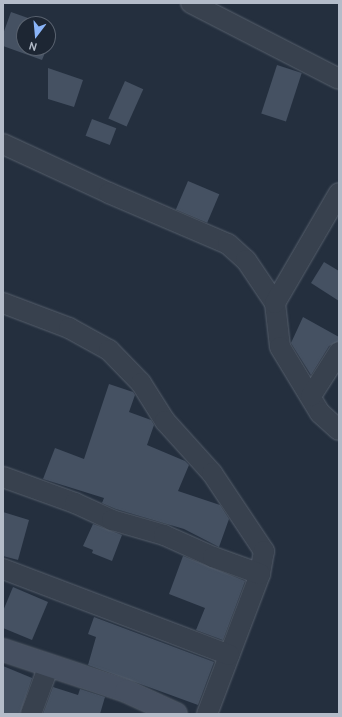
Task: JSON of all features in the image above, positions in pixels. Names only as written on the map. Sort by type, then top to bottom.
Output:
[{"type":"street","points":[[191,3],[339,79]]},
{"type":"street","points":[[3,144],[109,193],[228,244],[246,260],[275,303],[280,347],[312,396],[320,414],[339,430]]},
{"type":"street","points":[[275,303],[339,193]]},
{"type":"street","points":[[3,303],[68,328],[109,350],[141,383],[166,421],[212,473],[264,551],[260,574],[207,714]]},
{"type":"street","points":[[312,396],[339,352]]},
{"type":"street","points":[[3,477],[75,503],[112,520],[164,534],[213,557],[260,574]]},
{"type":"street","points":[[3,569],[230,655]]},
{"type":"street","points":[[3,650],[126,692],[176,714]]},
{"type":"street","points":[[31,714],[49,665]]},
{"type":"building","points":[[11,12],[22,16],[16,16],[16,51],[3,46],[3,34]]},
{"type":"building","points":[[31,56],[44,56],[42,60]]},
{"type":"building","points":[[277,65],[302,73],[286,122],[261,114]]},
{"type":"building","points":[[48,68],[83,80],[74,107],[48,99]]},
{"type":"building","points":[[125,81],[143,89],[127,127],[108,118]]},
{"type":"building","points":[[92,119],[116,128],[110,145],[86,136]]},
{"type":"building","points":[[188,181],[219,194],[207,223],[176,210]]},
{"type":"building","points":[[324,262],[339,271],[339,301],[311,283]]},
{"type":"building","points":[[303,317],[339,337],[339,341],[329,346],[311,375],[291,343]]},
{"type":"building","points":[[109,384],[133,392],[135,395],[129,412],[151,420],[154,425],[147,445],[185,461],[189,465],[178,491],[220,505],[229,519],[219,547],[184,529],[116,509],[102,503],[104,498],[43,479],[55,448],[84,459]]},
{"type":"building","points":[[3,512],[29,520],[18,560],[3,556]]},
{"type":"building","points":[[93,524],[122,535],[112,561],[92,553],[93,550],[83,546]]},
{"type":"building","points":[[183,556],[245,581],[223,640],[196,630],[205,608],[169,594]]},
{"type":"building","points":[[13,587],[48,602],[32,640],[3,628],[3,611]]},
{"type":"building","points":[[94,617],[214,662],[198,705],[88,665],[96,637],[88,634]]},
{"type":"building","points":[[3,666],[32,678],[20,714],[3,714]]},
{"type":"building","points":[[53,687],[78,695],[80,689],[105,697],[100,714],[43,714]]}]
